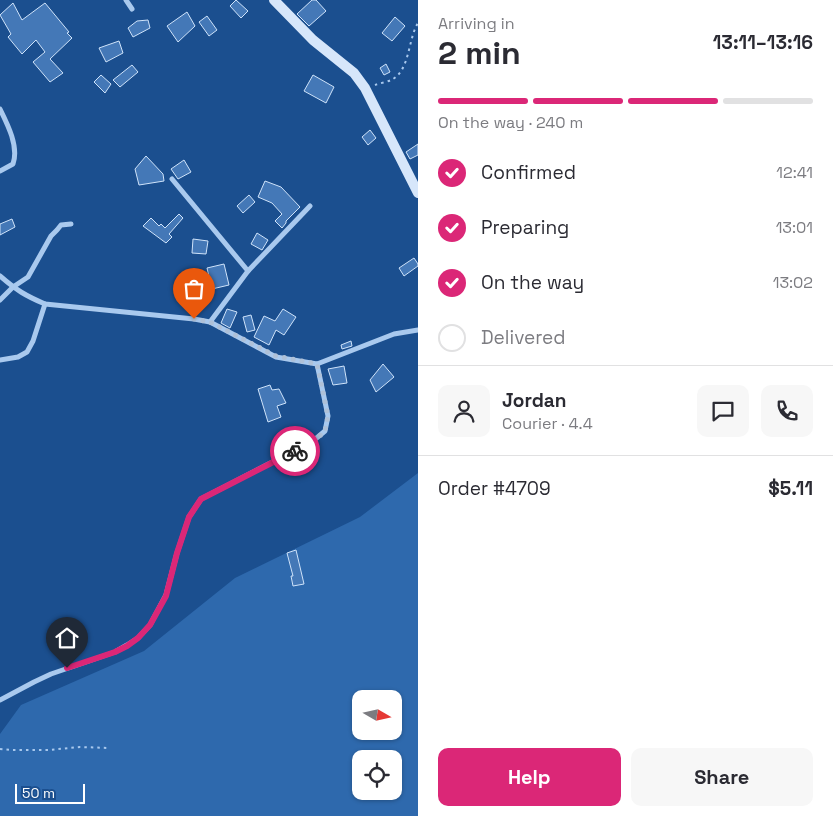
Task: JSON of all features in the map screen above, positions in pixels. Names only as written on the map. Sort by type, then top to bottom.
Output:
[{"type":"street","points":[[126,0],[132,9]]},
{"type":"street","points":[[274,0],[313,40],[354,72],[365,88],[418,193]]},
{"type":"street","points":[[0,109],[9,129],[15,158],[13,164],[0,171]]},
{"type":"street","points":[[172,179],[248,271]]},
{"type":"street","points":[[210,322],[248,271],[310,206]]},
{"type":"street","points":[[0,300],[13,287],[28,277],[51,236],[61,225],[71,224]]},
{"type":"street","points":[[0,276],[27,296],[45,304],[210,322],[276,356],[317,364],[394,334],[418,330]]},
{"type":"street","points":[[0,360],[18,357],[27,352],[33,341],[45,304]]},
{"type":"street","points":[[0,700],[51,674],[121,649],[138,638],[150,625],[166,596],[189,517],[201,499],[314,441],[325,431],[328,416],[317,364]]},
{"type":"path","points":[[365,88],[394,79],[405,66],[413,30],[418,23]]},
{"type":"path","points":[[0,749],[110,748]]},
{"type":"shaded area","points":[[418,473],[418,816],[0,816],[0,734],[21,705],[144,651],[235,578],[360,517]]},
{"type":"building","points":[[236,0],[248,11],[241,18],[230,6]]},
{"type":"building","points":[[312,0],[316,0],[326,11],[309,26],[297,14]]},
{"type":"building","points":[[13,3],[22,20],[45,3],[72,38],[50,59],[63,73],[50,82],[33,62],[45,52],[36,40],[22,54],[8,37],[11,34],[0,15]]},
{"type":"building","points":[[187,12],[195,26],[178,42],[167,26]]},
{"type":"building","points":[[207,16],[217,30],[209,36],[199,22]]},
{"type":"building","points":[[395,17],[405,26],[392,41],[382,33]]},
{"type":"building","points":[[148,20],[150,28],[133,37],[128,28],[137,21]]},
{"type":"building","points":[[119,41],[123,53],[106,62],[99,48]]},
{"type":"building","points":[[386,64],[390,72],[384,75],[380,68]]},
{"type":"building","points":[[132,65],[138,72],[120,87],[113,80]]},
{"type":"building","points":[[101,75],[111,84],[105,93],[94,82]]},
{"type":"building","points":[[313,75],[334,87],[326,103],[304,91]]},
{"type":"building","points":[[370,130],[376,138],[368,145],[362,137]]},
{"type":"building","points":[[418,144],[418,155],[410,159],[406,152]]},
{"type":"building","points":[[146,156],[163,174],[164,181],[139,185],[135,169]]},
{"type":"building","points":[[184,160],[191,172],[178,179],[171,169]]},
{"type":"building","points":[[265,181],[281,187],[300,207],[286,221],[282,228],[275,221],[282,214],[272,203],[258,197]]},
{"type":"building","points":[[249,195],[255,202],[243,213],[237,206]]},
{"type":"building","points":[[179,214],[183,218],[169,234],[172,237],[166,243],[143,226],[151,218],[159,226],[161,224],[165,228]]},
{"type":"building","points":[[12,219],[15,227],[0,235],[0,224]]},
{"type":"building","points":[[257,233],[268,240],[262,250],[251,244]]},
{"type":"building","points":[[193,239],[208,241],[206,254],[192,253]]},
{"type":"building","points":[[414,258],[418,266],[404,276],[399,268]]},
{"type":"building","points":[[224,264],[229,285],[212,289],[207,268]]},
{"type":"building","points":[[227,309],[237,312],[230,328],[221,323]]},
{"type":"building","points":[[283,309],[296,317],[284,335],[276,330],[269,345],[254,337],[264,316],[275,321]]},
{"type":"building","points":[[251,315],[255,330],[247,332],[243,317]]},
{"type":"building","points":[[351,341],[352,346],[342,349],[341,345]]},
{"type":"building","points":[[383,364],[394,377],[376,392],[370,380]]},
{"type":"building","points":[[344,366],[347,383],[333,385],[328,369]]},
{"type":"building","points":[[270,385],[272,390],[279,389],[286,403],[277,406],[281,417],[268,422],[258,389]]},
{"type":"building","points":[[296,550],[304,584],[293,586],[291,576],[293,576],[287,553]]},
{"type":"way so far","points":[[194,319],[210,322],[276,356],[317,364],[328,416],[325,431],[314,441],[295,451]]},
{"type":"route","points":[[67,668],[115,652],[127,646],[138,638],[150,625],[166,596],[189,517],[201,499],[295,451]]}]
